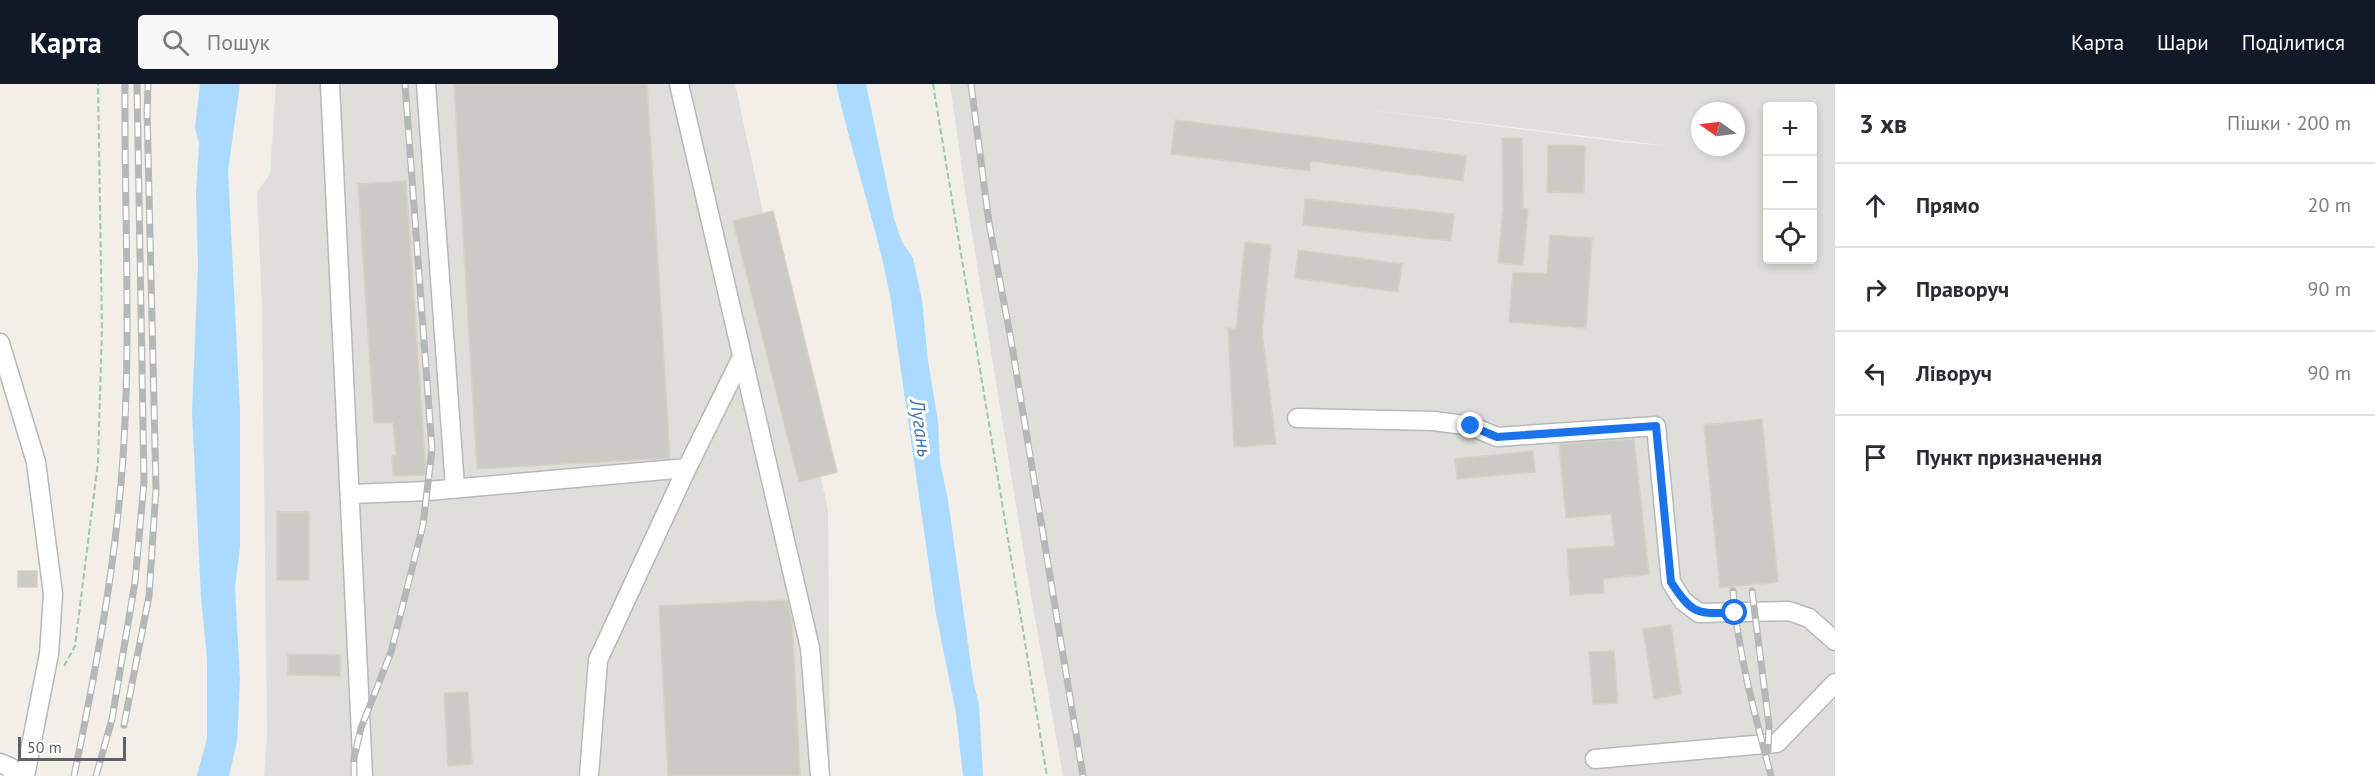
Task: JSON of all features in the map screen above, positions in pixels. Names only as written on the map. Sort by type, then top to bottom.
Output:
[{"type":"street","points":[[330,84],[363,776]]},
{"type":"street","points":[[426,84],[455,487]]},
{"type":"street","points":[[679,84],[810,648],[820,776]]},
{"type":"street","points":[[0,343],[36,462],[52,594],[49,654],[25,776]]},
{"type":"street","points":[[589,776],[598,660],[687,468],[742,357]]},
{"type":"street","points":[[1297,418],[1434,421],[1471,426],[1497,437],[1656,426],[1671,582],[1683,601],[1699,613],[1790,611],[1809,618],[1835,641]]},
{"type":"street","points":[[351,494],[687,468]]},
{"type":"street","points":[[1594,759],[1777,743],[1835,683]]},
{"type":"street","points":[[0,763],[10,767],[14,776]]},
{"type":"path","points":[[60,675],[75,646],[98,462],[102,328],[98,84]]},
{"type":"path","points":[[933,84],[1047,776]]},
{"type":"shaded area","points":[[276,84],[735,84],[828,510],[830,776],[264,776],[267,733],[262,308],[257,192],[270,174]]},
{"type":"shaded area","points":[[950,84],[1835,84],[1835,776],[1063,776],[1027,573],[965,191]],"holes":[[[1346,107],[1669,146],[1621,142]]]},
{"type":"water","points":[[200,84],[240,84],[228,171],[240,410],[240,547],[235,588],[240,679],[237,742],[229,776],[197,776],[207,738],[207,659],[201,597],[192,413],[198,264],[196,194],[199,143],[195,128]]},
{"type":"water","name":"Лугань","points":[[836,84],[866,84],[894,219],[902,242],[913,258],[922,300],[928,361],[938,421],[940,462],[948,500],[973,680],[979,705],[983,776],[963,776],[956,713],[936,614],[890,295]]},
{"type":"building","points":[[454,84],[647,84],[670,458],[477,469]]},
{"type":"building","points":[[1175,120],[1466,156],[1463,181],[1310,161],[1310,171],[1171,154]]},
{"type":"building","points":[[1502,138],[1522,138],[1523,208],[1528,209],[1523,265],[1498,263],[1503,207]]},
{"type":"building","points":[[1548,145],[1585,146],[1584,193],[1547,192]]},
{"type":"building","points":[[406,181],[426,475],[393,476],[392,456],[396,456],[393,422],[374,423],[358,184]]},
{"type":"building","points":[[1305,199],[1454,214],[1451,241],[1303,225]]},
{"type":"building","points":[[773,211],[837,472],[799,482],[733,221]]},
{"type":"building","points":[[1550,235],[1592,238],[1586,328],[1509,322],[1513,272],[1547,274]]},
{"type":"building","points":[[1245,242],[1271,245],[1262,331],[1276,444],[1234,447],[1228,328],[1236,329]]},
{"type":"building","points":[[1298,250],[1402,264],[1398,292],[1295,278]]},
{"type":"building","points":[[1762,419],[1778,582],[1720,588],[1704,425]]},
{"type":"building","points":[[1634,439],[1649,574],[1603,579],[1604,593],[1570,595],[1567,549],[1615,546],[1611,514],[1566,518],[1559,444]]},
{"type":"building","points":[[1533,451],[1535,472],[1457,479],[1455,459]]},
{"type":"building","points":[[277,512],[309,512],[309,580],[277,580]]},
{"type":"building","points":[[18,571],[37,571],[37,587],[18,587]]},
{"type":"building","points":[[787,600],[792,619],[800,776],[668,776],[659,606]]},
{"type":"building","points":[[1671,625],[1681,694],[1654,699],[1643,629]]},
{"type":"building","points":[[1614,651],[1618,703],[1593,704],[1589,652]]},
{"type":"building","points":[[288,654],[340,655],[340,676],[288,675]]},
{"type":"building","points":[[468,692],[472,764],[448,766],[444,693]]},
{"type":"railway","points":[[74,776],[103,624],[122,471],[127,374],[125,84]]},
{"type":"railway","points":[[96,776],[112,719],[135,582],[144,482],[137,84]]},
{"type":"railway","points":[[147,118],[148,84]]},
{"type":"railway","points":[[354,776],[354,758],[361,728],[391,652],[423,525],[432,449],[405,84]]},
{"type":"railway","points":[[971,84],[989,223],[1011,340],[1083,776]]},
{"type":"railway","points":[[124,725],[149,596],[156,489],[147,109]]},
{"type":"railway","points":[[1733,591],[1743,661],[1771,776]]},
{"type":"railway","points":[[1752,591],[1769,725],[1768,750]]},
{"type":"route","points":[[1471,426],[1497,437],[1656,426],[1671,582],[1683,601],[1699,613],[1735,613]]}]
